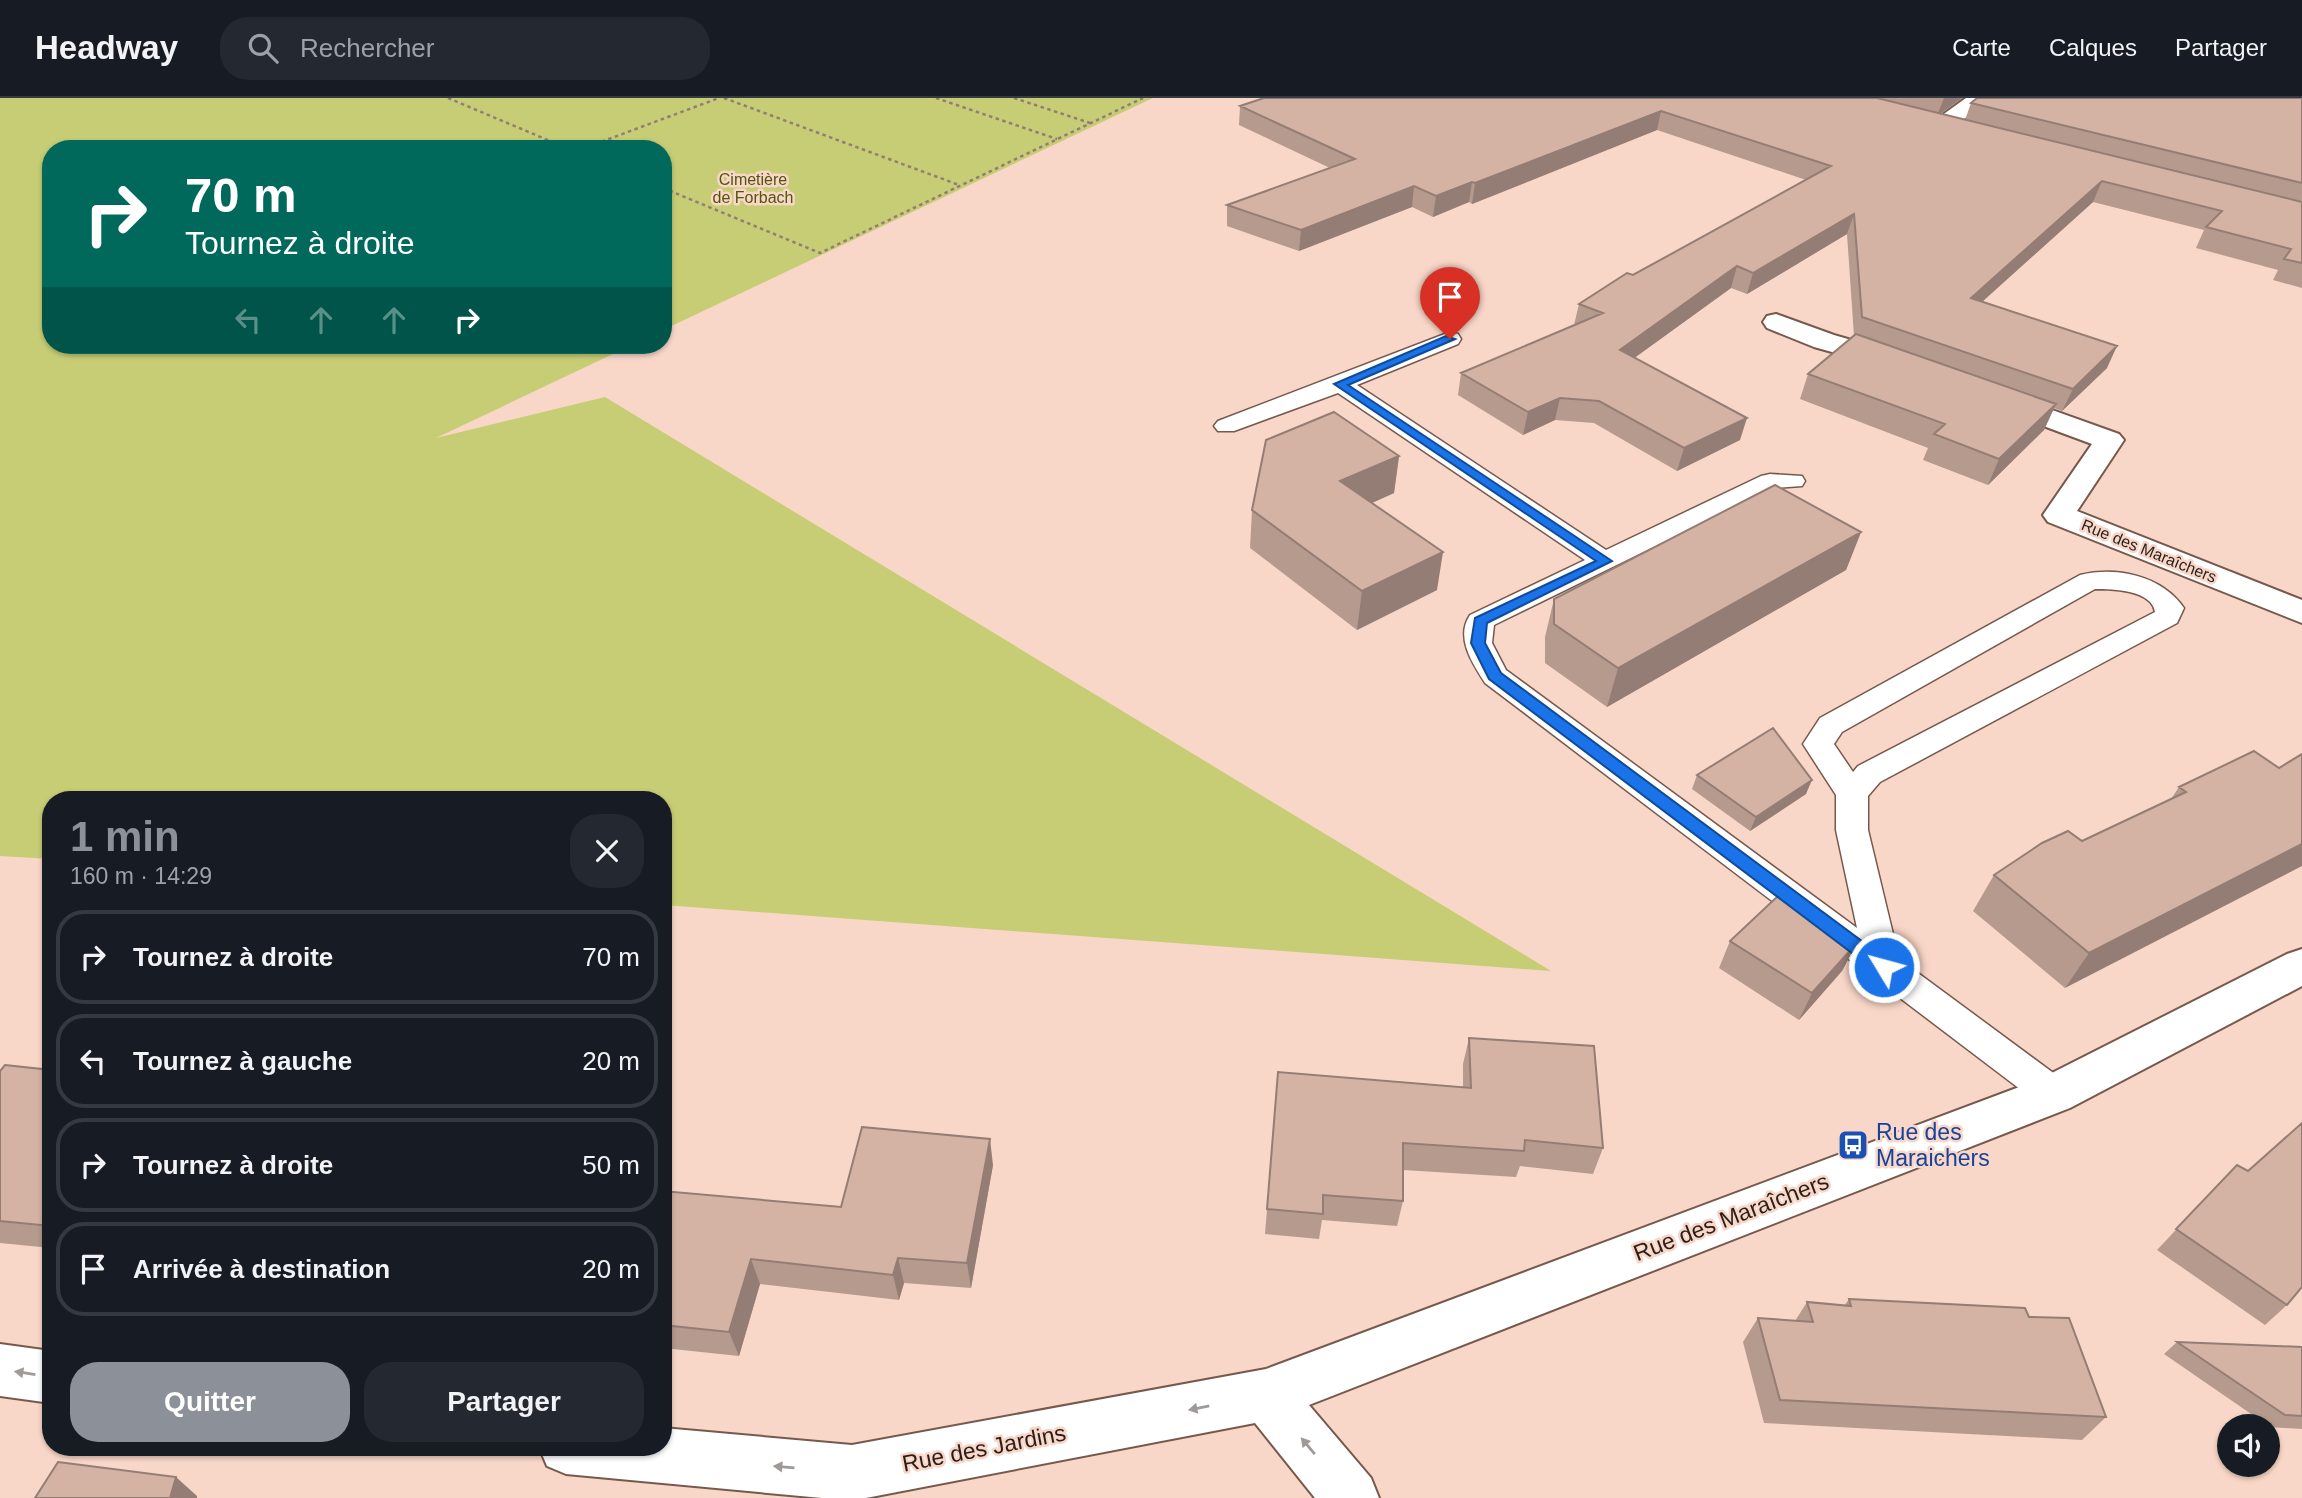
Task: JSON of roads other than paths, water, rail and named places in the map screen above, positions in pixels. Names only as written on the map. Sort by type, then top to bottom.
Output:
[{"type":"street","points":[[1942,127],[1979,98]]},
{"type":"street","points":[[1916,120],[1968,133]]},
{"type":"street","points":[[1776,322],[1824,341],[1922,372]]},
{"type":"street","name":"Rue des Maraîchers","points":[[1972,390],[2109,440],[2059,515],[2302,611]]},
{"type":"street","name":"Rue des Maraîchers","points":[[1266,1395],[2054,1094],[2302,967]]},
{"type":"street","points":[[0,1370],[42,1376]]},
{"type":"street","points":[[1266,1395],[1351,1498]]},
{"type":"street","name":"Rue des Jardins","points":[[632,1456],[851,1486],[1266,1395]]},
{"type":"lane","points":[[1226,426],[1340,384],[1450,339]]},
{"type":"lane","points":[[1340,384],[1605,561]]},
{"type":"lane","points":[[1793,481],[1770,481],[1480,621],[1478,643],[1495,676],[2054,1094]]},
{"type":"lane","points":[[1853,794],[1869,774],[2167,617],[2170,608],[2162,597],[2134,582],[2090,581],[1831,725],[1818,744],[1853,794],[1852,830],[1884,967]]},
{"type":"place","name":"Rue des Maraichers","points":[[1853,1145]]},
{"type":"park label","name":"Cimetière de Forbach","points":[[753,188]]}]
